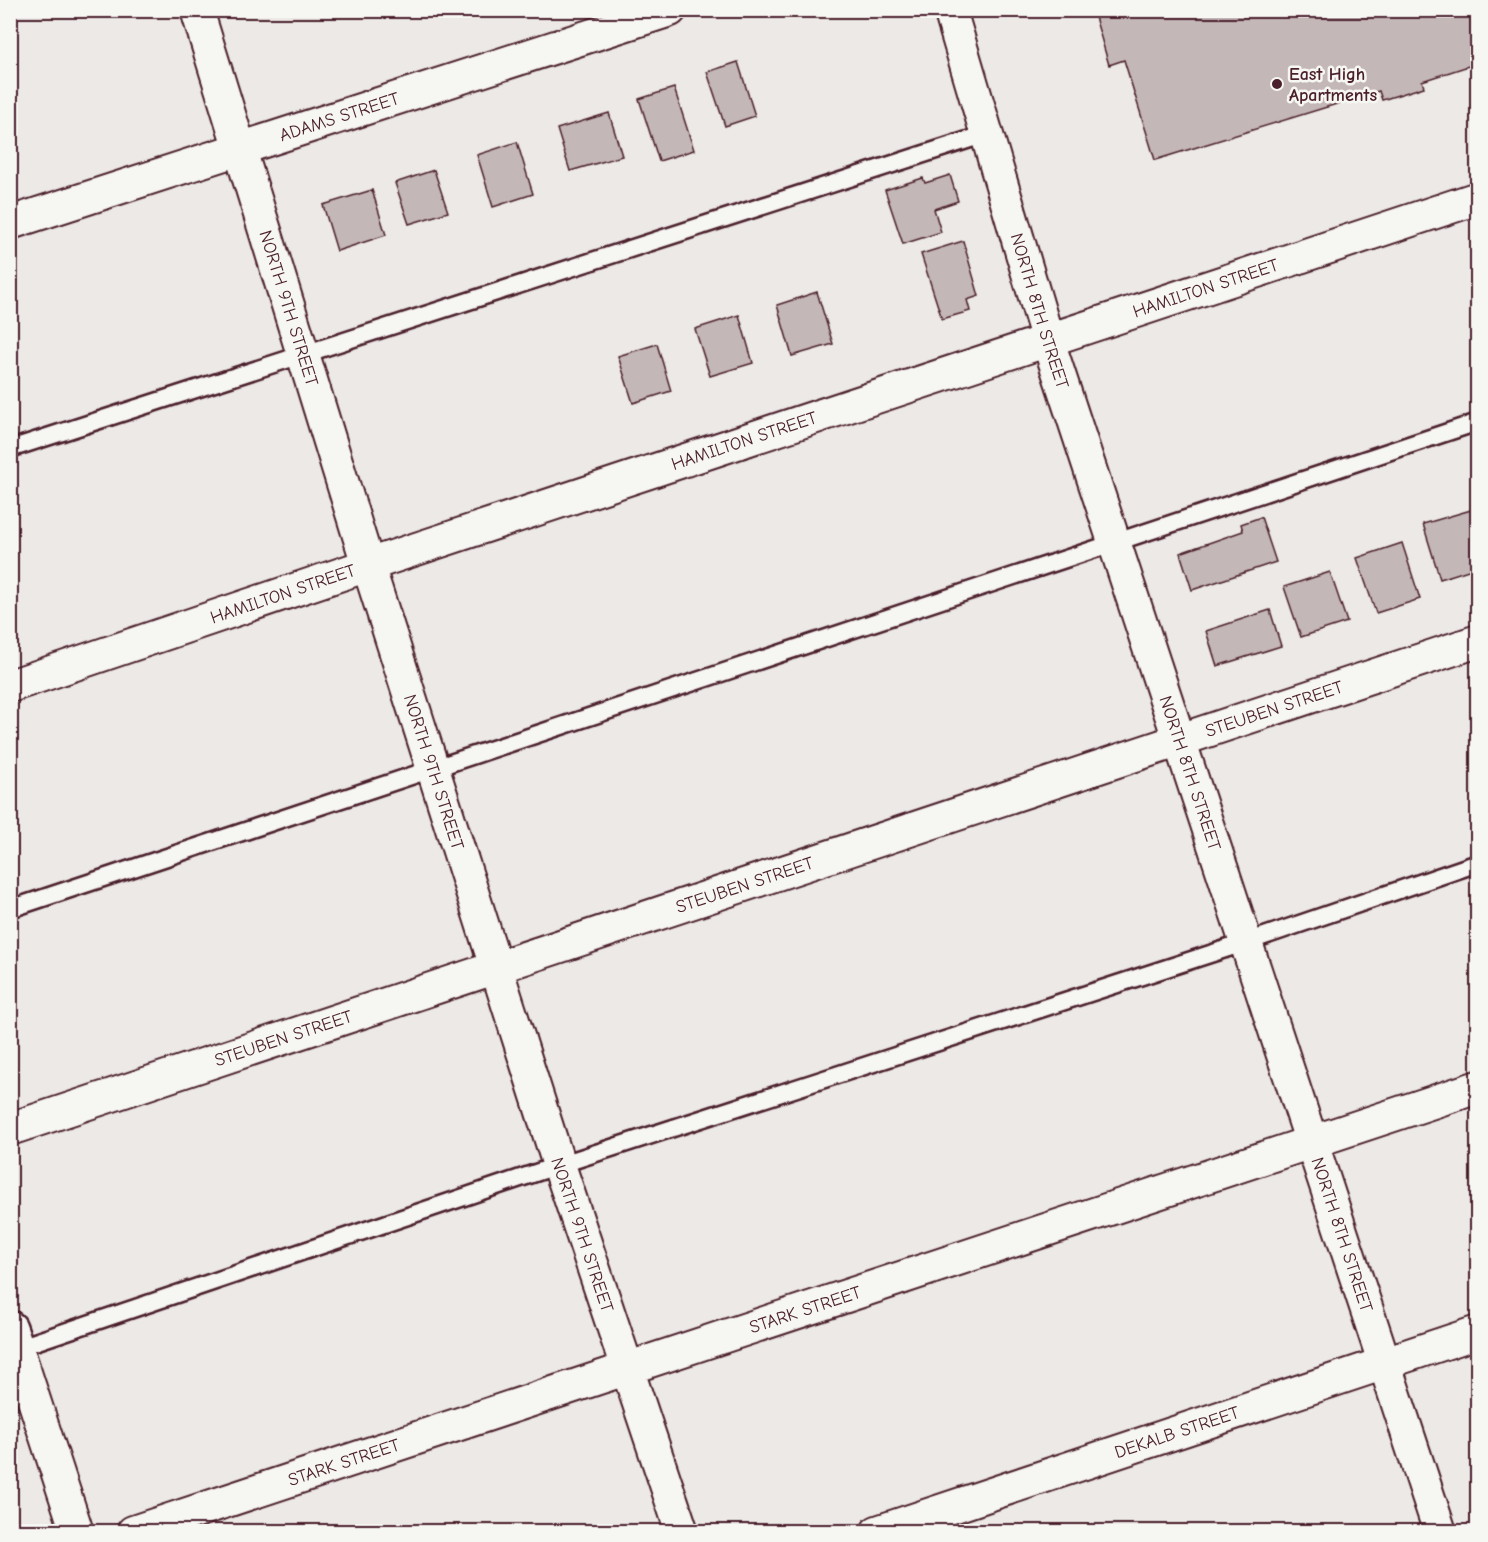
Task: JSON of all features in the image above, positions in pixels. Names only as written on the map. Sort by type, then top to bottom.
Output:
[{"type":"street","name":"NORTH 9TH STREET","points":[[197,10],[368,565],[559,1165],[682,1532]]},
{"type":"street","name":"ADAMS STREET","points":[[10,224],[670,10]]},
{"type":"street","name":"NORTH 8TH STREET","points":[[950,10],[1048,341],[1440,1532]]},
{"type":"street","name":"HAMILTON STREET","points":[[10,686],[368,565],[1478,198]]},
{"type":"street","name":"STEUBEN STREET","points":[[10,1129],[1478,641]]},
{"type":"street","name":"STARK STREET","points":[[133,1532],[1478,1087]]},
{"type":"street","name":"DEKALB STREET","points":[[877,1532],[1478,1332]]},
{"type":"street","points":[[13,1342],[77,1532]]},
{"type":"lane","points":[[10,448],[986,134]]},
{"type":"lane","points":[[10,909],[1478,422]]},
{"type":"lane","points":[[13,1342],[1247,942],[1478,863]]},
{"type":"building","name":"East High Apartments","points":[[1093,10],[1478,10],[1478,63],[1422,81],[1424,87],[1382,100],[1379,91],[1155,160],[1124,60],[1109,65]]},
{"type":"building","points":[[738,62],[755,116],[725,126],[707,72]]},
{"type":"building","points":[[674,88],[694,150],[659,161],[639,99]]},
{"type":"building","points":[[609,113],[622,156],[570,171],[557,129]]},
{"type":"building","points":[[517,142],[533,194],[493,207],[477,155]]},
{"type":"building","points":[[434,170],[448,212],[409,224],[395,183]]},
{"type":"building","points":[[950,175],[958,201],[934,209],[941,232],[903,244],[885,190],[923,178],[925,183]]},
{"type":"building","points":[[372,190],[386,235],[337,251],[323,205]]},
{"type":"building","points":[[963,241],[979,296],[967,300],[970,311],[942,319],[921,254]]},
{"type":"building","points":[[817,292],[833,344],[792,356],[777,305]]},
{"type":"building","points":[[739,315],[753,363],[710,376],[695,329]]},
{"type":"building","points":[[657,344],[671,391],[633,403],[618,356]]},
{"type":"building","points":[[1471,510],[1478,531],[1478,567],[1440,579],[1423,524]]},
{"type":"building","points":[[1261,517],[1276,562],[1192,590],[1180,553],[1243,531],[1241,524]]},
{"type":"building","points":[[1402,543],[1420,599],[1376,613],[1357,558]]},
{"type":"building","points":[[1330,572],[1347,622],[1301,637],[1284,587]]},
{"type":"building","points":[[1270,610],[1281,646],[1217,666],[1206,631]]},
{"type":"place","name":"East High Apartments","points":[[1277,84]]}]
